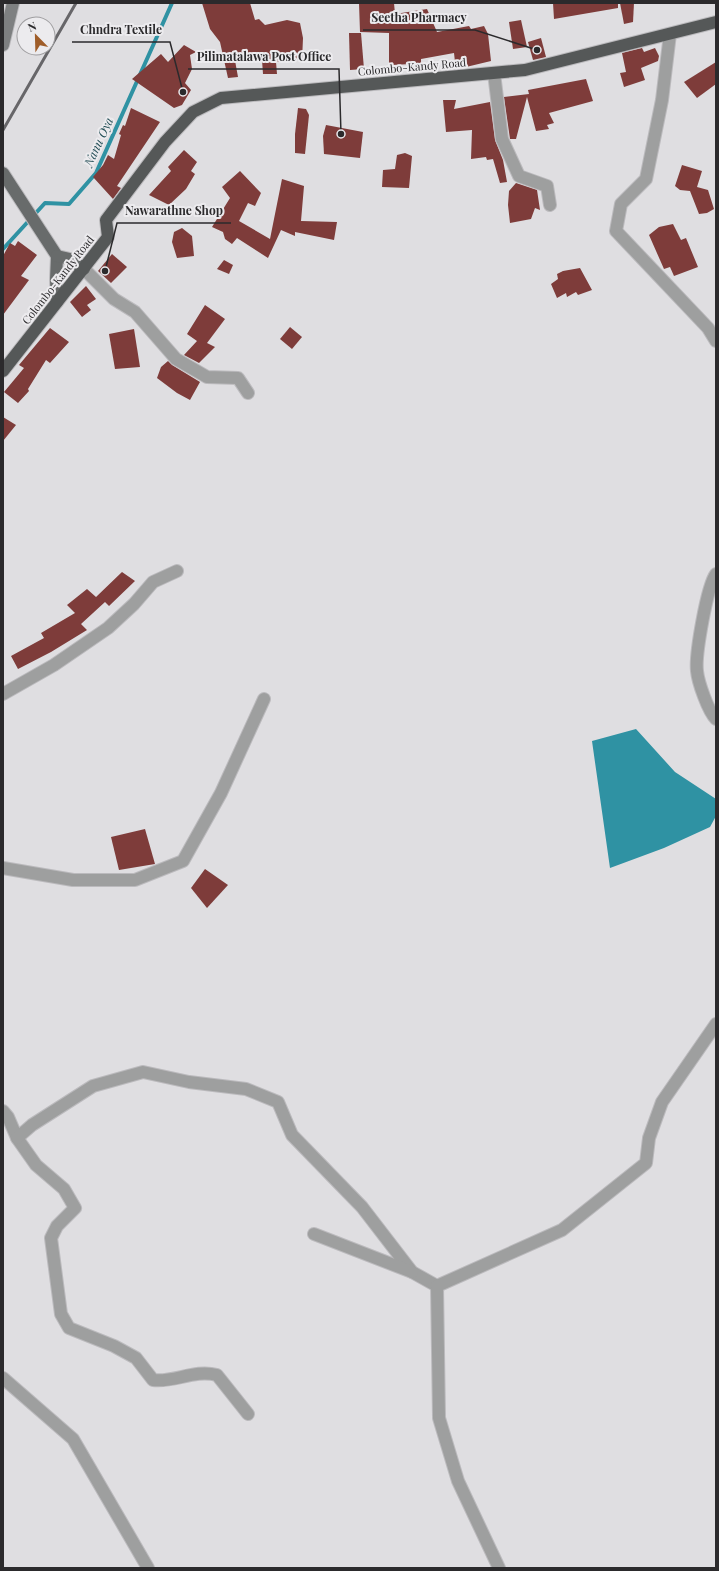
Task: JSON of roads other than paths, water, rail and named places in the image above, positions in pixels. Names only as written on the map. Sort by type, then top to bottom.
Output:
[{"type":"highway","name":"Colombo-Kandy Road","points":[[3,371],[108,237],[106,220],[166,142],[193,112],[222,98],[525,70],[716,22]]},
{"type":"main road","points":[[3,173],[57,256],[57,302]]},
{"type":"main road","points":[[57,256],[70,259],[84,269]]},
{"type":"street","points":[[3,44],[5,25],[13,3]]},
{"type":"street","points":[[670,34],[662,100],[646,179],[621,204],[616,231],[708,328],[716,341]]},
{"type":"street","points":[[494,73],[502,139],[519,176],[547,186],[550,205]]},
{"type":"street","points":[[84,269],[114,299],[136,312],[176,359],[207,377],[238,378],[248,393]]},
{"type":"street","points":[[3,694],[54,666],[108,628],[134,604],[154,582],[176,571]]},
{"type":"street","points":[[716,574],[703,617],[697,671],[710,714],[716,719]]},
{"type":"street","points":[[3,868],[73,880],[135,880],[183,861],[221,793],[264,700]]},
{"type":"street","points":[[437,1286],[562,1230],[646,1163],[649,1138],[662,1102],[716,1024]]},
{"type":"street","points":[[17,1138],[32,1125],[93,1086],[143,1072],[190,1082],[246,1089],[278,1102],[292,1135],[362,1207],[412,1272]]},
{"type":"street","points":[[3,1111],[8,1117],[17,1138],[36,1165],[64,1189],[75,1208],[57,1226],[51,1238],[61,1314],[69,1328],[114,1346],[136,1358],[153,1380],[161,1381],[207,1372],[217,1375],[248,1414]]},
{"type":"street","points":[[314,1234],[412,1272],[437,1286]]},
{"type":"street","points":[[437,1286],[440,1418],[458,1481],[499,1568]]},
{"type":"street","points":[[3,1378],[73,1439],[148,1568]]},
{"type":"water","points":[[636,729],[675,772],[716,799],[716,816],[710,827],[664,848],[610,868],[592,741]]},
{"type":"waterway","name":"Nanu Oya","points":[[3,249],[45,203],[69,204],[96,173],[172,3]]},
{"type":"railway","points":[[3,130],[76,3]]},
{"type":"place","name":"Seetha Pharmacy","points":[[537,50]]},
{"type":"place","name":"Chndra Textile","points":[[183,92]]},
{"type":"place","name":"Pilimatalawa Post Office","points":[[341,134]]},
{"type":"place","name":"Nawarathne Shop","points":[[105,271]]}]
